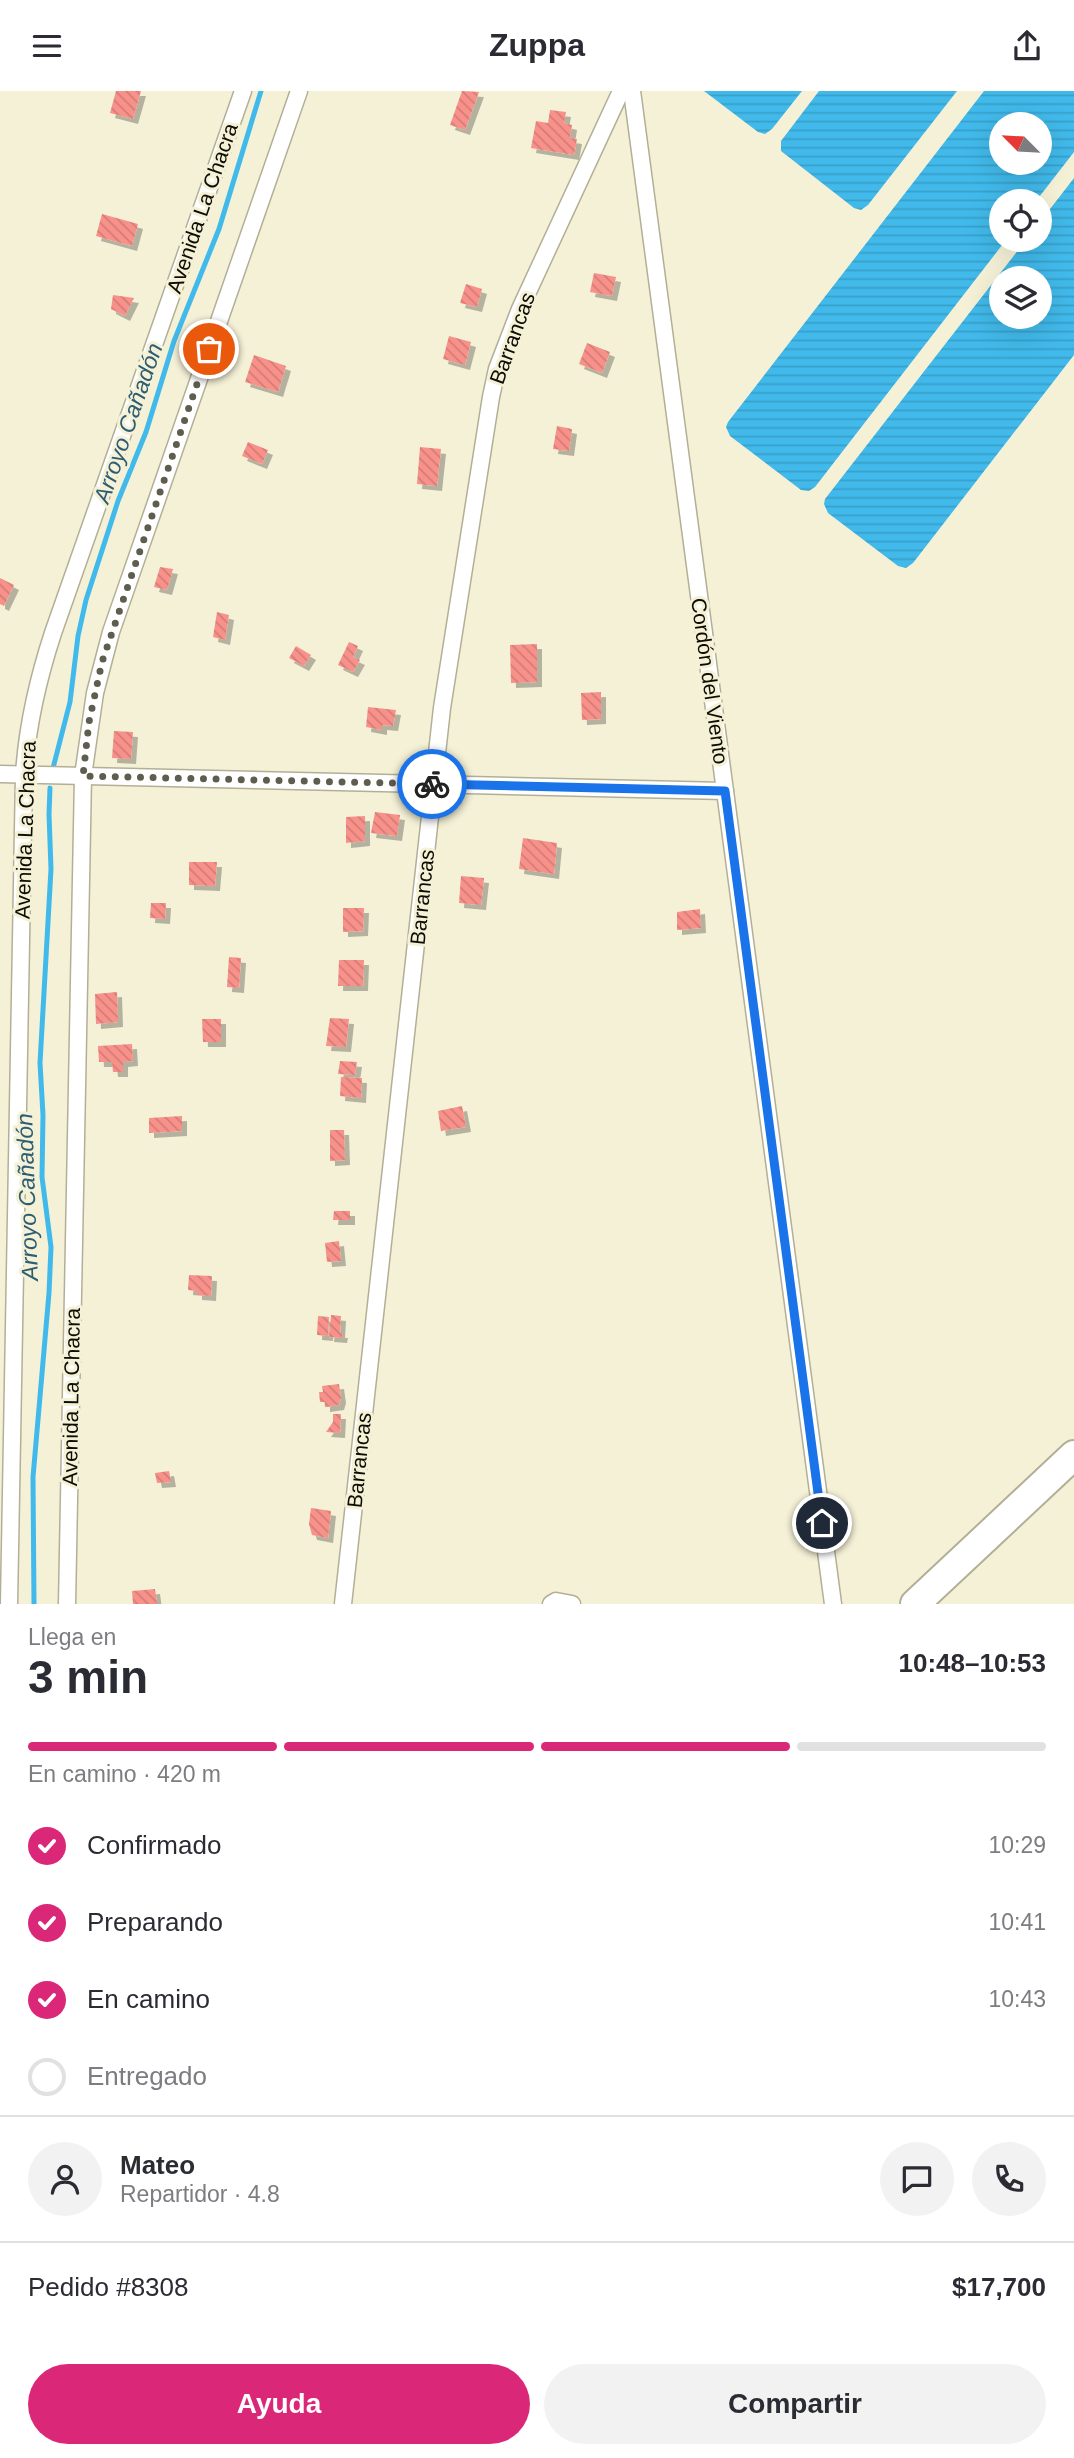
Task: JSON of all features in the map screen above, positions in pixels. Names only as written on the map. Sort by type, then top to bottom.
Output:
[{"type":"highway","points":[[915,1604],[1074,1455]]},
{"type":"street","name":"Avenida La Chacra","points":[[9,1604],[24,775],[29,727],[49,644],[243,91]]},
{"type":"street","name":"Avenida La Chacra","points":[[67,1604],[83,776],[94,693],[111,632],[299,91]]},
{"type":"street","name":"Barrancas","points":[[342,1604],[448,667],[491,397],[497,369],[520,309],[621,91]]},
{"type":"street","name":"Cordón del Viento","points":[[632,91],[833,1604]]},
{"type":"street","points":[[0,774],[725,791]]},
{"type":"street","points":[[551,1604],[556,1601],[572,1604]]},
{"type":"water","points":[[704,91],[802,91],[765,134],[758,132]]},
{"type":"water","points":[[819,91],[957,91],[868,205],[861,210],[854,208],[781,151],[781,141]]},
{"type":"water","points":[[984,91],[1074,91],[1074,152],[1045,189],[989,189],[989,252],[997,252],[815,487],[809,491],[801,490],[730,436],[726,427]]},
{"type":"water","points":[[1074,178],[1074,355],[913,563],[906,568],[898,566],[828,513],[825,499],[989,288],[989,329],[1052,329],[1052,266],[1006,266],[1017,252],[1052,252],[1052,206]]},
{"type":"building","points":[[116,91],[141,91],[133,119],[110,113]]},
{"type":"building","points":[[462,91],[479,92],[465,130],[450,125]]},
{"type":"building","points":[[550,110],[566,112],[564,123],[572,125],[570,138],[577,139],[574,155],[531,148],[536,121],[548,123]]},
{"type":"building","points":[[102,214],[138,224],[132,246],[96,236]]},
{"type":"building","points":[[594,273],[616,277],[612,296],[590,292]]},
{"type":"building","points":[[466,284],[482,289],[477,307],[460,303]]},
{"type":"building","points":[[113,295],[134,298],[125,316],[111,309]]},
{"type":"building","points":[[449,336],[471,342],[465,365],[443,359]]},
{"type":"building","points":[[587,343],[610,352],[602,373],[579,364]]},
{"type":"building","points":[[254,355],[286,366],[278,392],[245,382]]},
{"type":"building","points":[[557,426],[572,429],[569,451],[553,449]]},
{"type":"building","points":[[248,442],[268,450],[262,464],[242,456]]},
{"type":"building","points":[[420,447],[441,449],[437,486],[417,484]]},
{"type":"building","points":[[160,567],[173,569],[167,590],[154,587]]},
{"type":"building","points":[[0,578],[14,585],[4,606],[0,604]]},
{"type":"building","points":[[217,612],[229,615],[225,640],[213,637]]},
{"type":"building","points":[[349,642],[358,646],[353,657],[360,660],[353,672],[338,665]]},
{"type":"building","points":[[537,644],[537,682],[511,683],[510,645]]},
{"type":"building","points":[[296,646],[311,655],[304,666],[289,658]]},
{"type":"building","points":[[601,692],[601,719],[582,720],[581,693]]},
{"type":"building","points":[[368,707],[396,710],[393,726],[382,725],[382,730],[366,727]]},
{"type":"building","points":[[114,731],[133,732],[131,759],[112,758]]},
{"type":"building","points":[[375,812],[400,815],[397,836],[371,833]]},
{"type":"building","points":[[365,816],[365,841],[346,843],[346,817]]},
{"type":"building","points":[[523,838],[557,843],[554,874],[519,869]]},
{"type":"building","points":[[189,862],[217,862],[215,886],[189,885]]},
{"type":"building","points":[[461,876],[484,878],[481,905],[459,903]]},
{"type":"building","points":[[151,903],[166,903],[165,919],[150,918]]},
{"type":"building","points":[[343,908],[364,908],[363,931],[343,932]]},
{"type":"building","points":[[700,909],[701,928],[677,930],[677,912]]},
{"type":"building","points":[[229,957],[241,958],[239,988],[227,987]]},
{"type":"building","points":[[339,960],[364,960],[363,986],[338,986]]},
{"type":"building","points":[[117,992],[118,1022],[96,1024],[95,994]]},
{"type":"building","points":[[330,1018],[349,1019],[346,1047],[326,1046]]},
{"type":"building","points":[[202,1019],[221,1019],[221,1042],[203,1042]]},
{"type":"building","points":[[132,1044],[133,1061],[123,1062],[123,1072],[113,1072],[112,1062],[99,1062],[98,1046]]},
{"type":"building","points":[[340,1061],[357,1062],[355,1075],[338,1074]]},
{"type":"building","points":[[341,1077],[362,1078],[361,1098],[340,1096]]},
{"type":"building","points":[[462,1106],[466,1127],[441,1131],[438,1111]]},
{"type":"building","points":[[182,1116],[182,1131],[149,1133],[149,1118]]},
{"type":"building","points":[[330,1130],[344,1130],[345,1160],[330,1161]]},
{"type":"building","points":[[334,1211],[350,1211],[350,1220],[333,1220]]},
{"type":"building","points":[[339,1241],[341,1261],[327,1262],[325,1243]]},
{"type":"building","points":[[189,1275],[212,1276],[211,1296],[197,1295],[197,1291],[188,1290]]},
{"type":"building","points":[[331,1315],[341,1316],[342,1338],[329,1337]]},
{"type":"building","points":[[318,1316],[329,1317],[328,1336],[317,1335]]},
{"type":"building","points":[[339,1384],[339,1405],[325,1407],[325,1402],[320,1402],[319,1392],[323,1392],[322,1386]]},
{"type":"building","points":[[333,1414],[341,1414],[340,1433],[326,1432],[333,1422]]},
{"type":"building","points":[[169,1471],[171,1482],[157,1483],[155,1473]]},
{"type":"building","points":[[311,1508],[331,1511],[328,1538],[312,1535],[309,1524]]},
{"type":"building","points":[[155,1589],[157,1604],[133,1604],[132,1591]]},
{"type":"waterway","name":"Arroyo Cañadón","points":[[52,772],[70,702],[78,636],[86,600],[118,501],[146,432],[174,341],[219,229],[261,91]]},
{"type":"waterway","name":"Arroyo Cañadón","points":[[34,1604],[33,1477],[51,1247],[42,1177],[40,1063],[51,869],[50,788]]},
{"type":"way so far","points":[[209,349],[102,662],[89,722],[83,776],[432,784]]},
{"type":"route","points":[[432,784],[725,791],[822,1523]]}]
